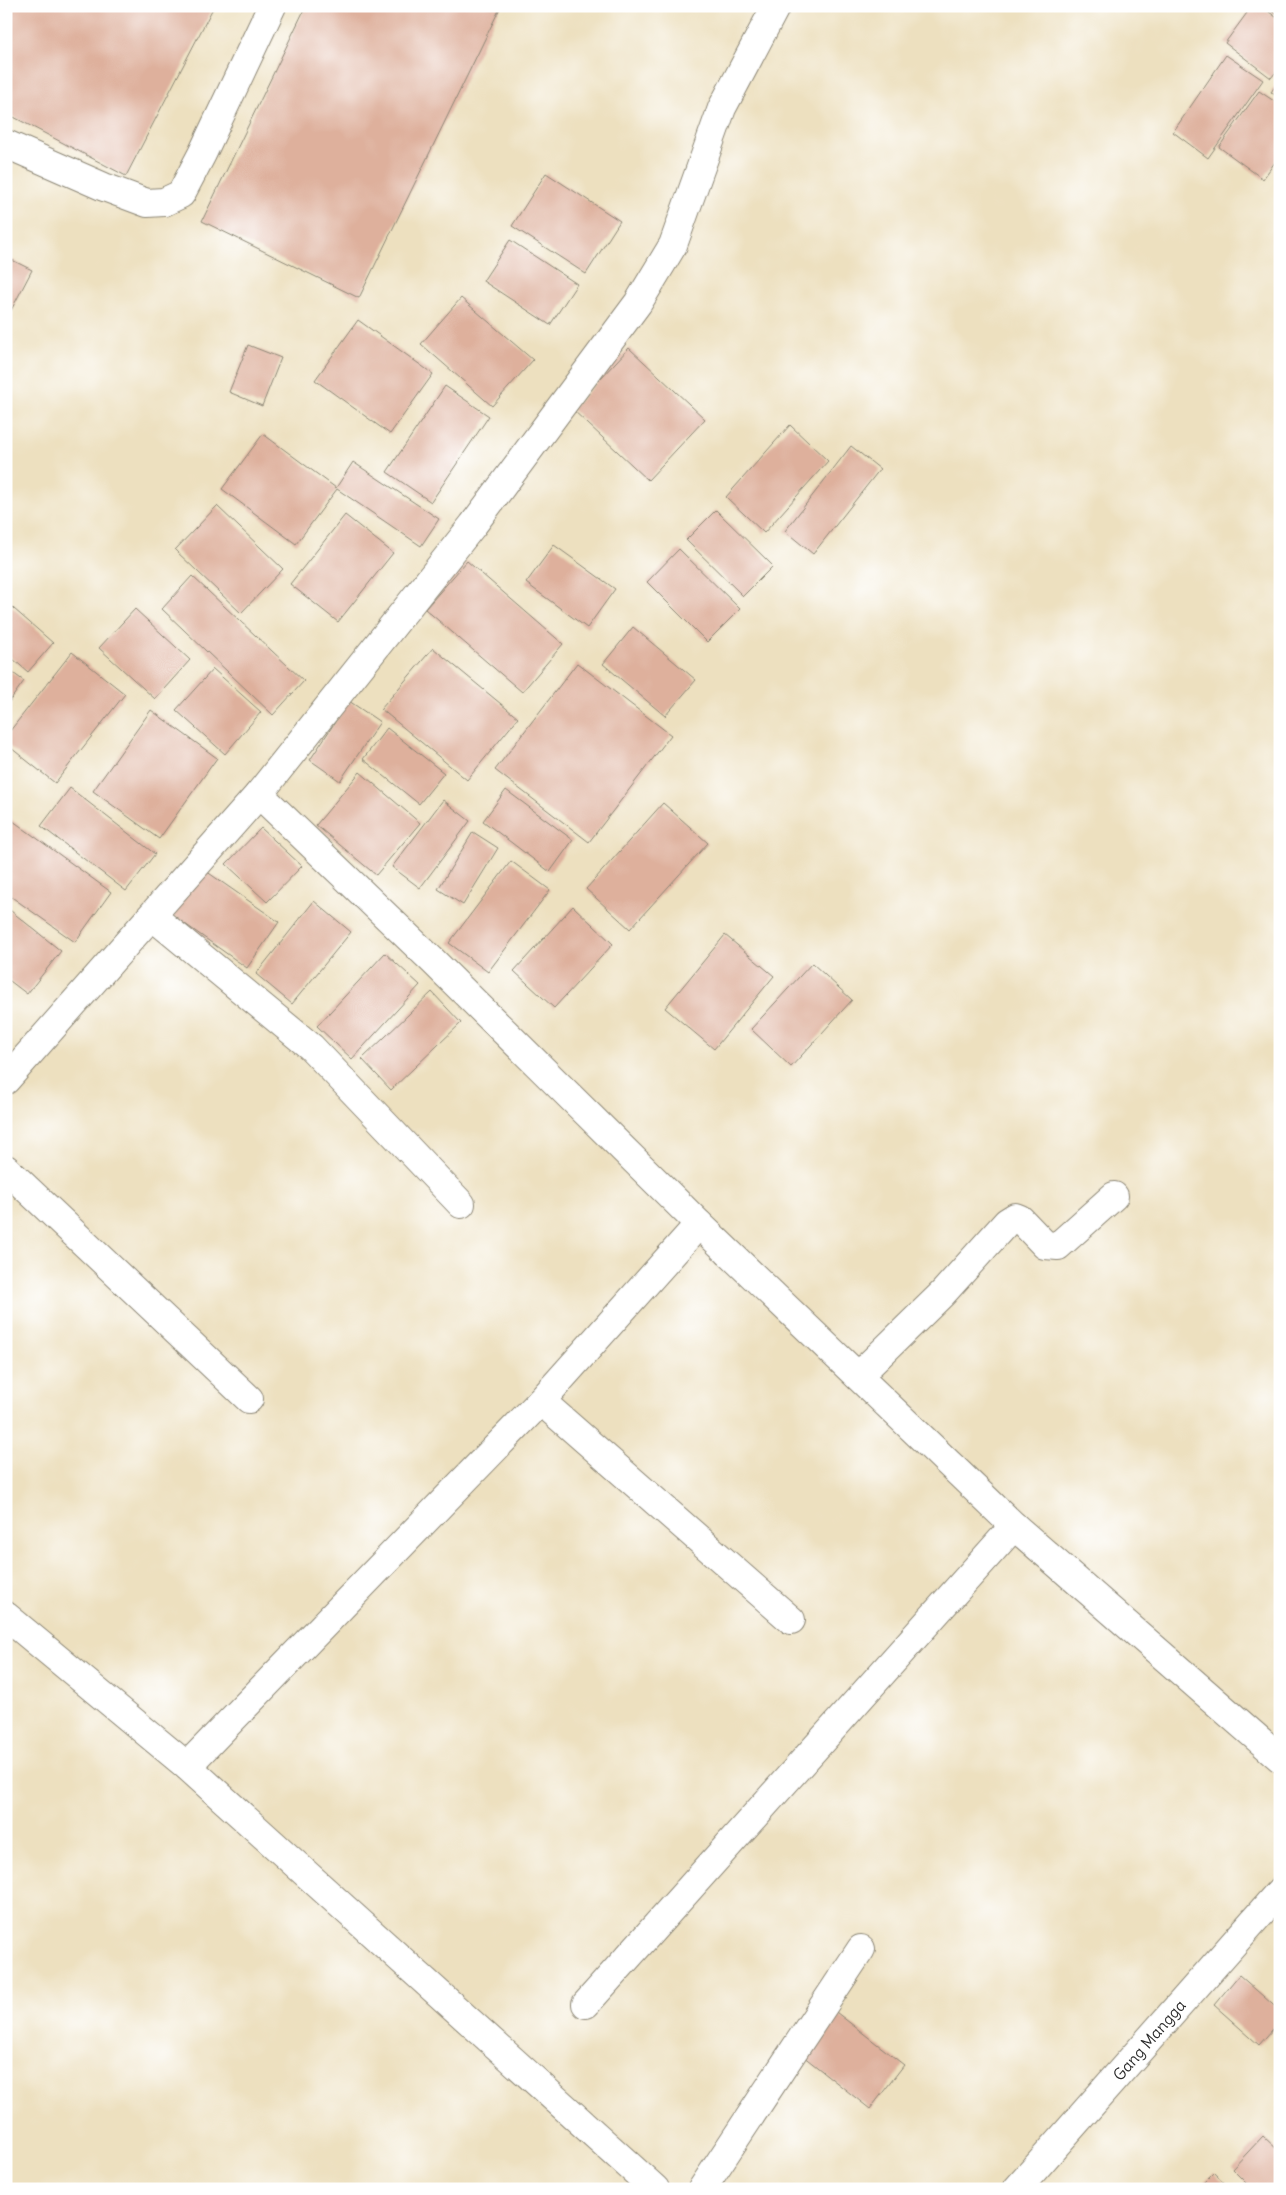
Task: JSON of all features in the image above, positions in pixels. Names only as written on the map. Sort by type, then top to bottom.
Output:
[{"type":"street","points":[[6,144],[104,187],[147,203],[164,202],[181,194],[272,6]]},
{"type":"street","points":[[6,1080],[259,794],[473,525],[638,303],[672,245],[722,108],[776,6]]},
{"type":"street","points":[[259,794],[434,962],[700,1224],[1014,1526],[1280,1758]]},
{"type":"street","points":[[152,916],[311,1047],[461,1204]]},
{"type":"street","points":[[6,1169],[249,1399]]},
{"type":"street","points":[[858,1376],[943,1293],[1007,1222],[1015,1217],[1020,1219],[1045,1245],[1058,1246],[1114,1196]]},
{"type":"street","points":[[187,1766],[541,1401],[700,1224]]},
{"type":"street","points":[[541,1401],[791,1620]]},
{"type":"street","points":[[586,2004],[1014,1526]]},
{"type":"street","points":[[6,1616],[187,1766],[655,2189]]},
{"type":"street","name":"Gang Mangga","points":[[1018,2189],[1280,1891]]},
{"type":"street","points":[[702,2189],[861,1950]]},
{"type":"building","points":[[6,6],[214,6],[126,176],[6,113]]},
{"type":"building","points":[[306,6],[501,6],[359,298],[202,221]]},
{"type":"building","points":[[1252,6],[1261,6],[1280,20],[1280,67],[1271,78],[1225,43]]},
{"type":"building","points":[[1264,6],[1280,6],[1280,17]]},
{"type":"building","points":[[1226,55],[1263,80],[1208,158],[1173,132]]},
{"type":"building","points":[[1280,80],[1280,99],[1271,92]]},
{"type":"building","points":[[1259,91],[1280,105],[1280,155],[1263,179],[1219,147]]},
{"type":"building","points":[[546,173],[620,221],[586,274],[512,226]]},
{"type":"building","points":[[510,240],[577,284],[550,325],[483,281]]},
{"type":"building","points":[[6,257],[32,270],[6,320]]},
{"type":"building","points":[[461,298],[533,360],[492,406],[421,344]]},
{"type":"building","points":[[358,320],[433,374],[390,434],[315,380]]},
{"type":"building","points":[[248,345],[281,358],[262,406],[229,392]]},
{"type":"building","points":[[629,348],[705,419],[648,480],[572,409]]},
{"type":"building","points":[[445,386],[489,416],[431,502],[387,472]]},
{"type":"building","points":[[790,425],[828,461],[764,533],[726,497]]},
{"type":"building","points":[[263,434],[336,488],[353,462],[439,519],[421,546],[337,489],[296,544],[222,489]]},
{"type":"building","points":[[851,446],[880,469],[813,554],[785,531]]},
{"type":"building","points":[[217,506],[283,569],[241,613],[175,550]]},
{"type":"building","points":[[716,510],[773,566],[743,596],[686,540]]},
{"type":"building","points":[[345,515],[393,553],[338,622],[290,584]]},
{"type":"building","points":[[554,545],[615,589],[587,628],[526,583]]},
{"type":"building","points":[[679,549],[740,609],[707,642],[647,582]]},
{"type":"building","points":[[467,561],[563,644],[522,692],[425,609]]},
{"type":"building","points":[[192,576],[304,681],[273,715],[162,609]]},
{"type":"building","points":[[6,602],[53,643],[28,672],[6,653]]},
{"type":"building","points":[[135,609],[190,660],[155,699],[99,648]]},
{"type":"building","points":[[633,627],[696,680],[665,716],[603,664]]},
{"type":"building","points":[[433,648],[518,718],[467,780],[381,709]]},
{"type":"building","points":[[72,652],[125,694],[55,783],[6,744],[6,736]]},
{"type":"building","points":[[577,663],[671,735],[589,842],[495,770]]},
{"type":"building","points":[[6,668],[24,681],[6,706]]},
{"type":"building","points":[[213,669],[261,712],[225,754],[176,710]]},
{"type":"building","points":[[349,701],[380,722],[340,781],[310,760]]},
{"type":"building","points":[[151,710],[217,758],[159,839],[93,791]]},
{"type":"building","points":[[387,728],[444,773],[419,804],[363,759]]},
{"type":"building","points":[[360,772],[420,823],[376,875],[316,825]]},
{"type":"building","points":[[70,788],[155,854],[126,891],[41,826]]},
{"type":"building","points":[[506,790],[573,840],[550,872],[483,821]]},
{"type":"building","points":[[443,800],[470,821],[420,888],[392,867]]},
{"type":"building","points":[[663,803],[708,843],[630,929],[586,889]]},
{"type":"building","points":[[9,818],[111,892],[75,942],[6,893],[6,822]]},
{"type":"building","points":[[261,828],[302,866],[267,902],[226,864]]},
{"type":"building","points":[[473,832],[498,848],[463,905],[438,889]]},
{"type":"building","points":[[511,861],[550,890],[488,972],[449,943]]},
{"type":"building","points":[[203,869],[279,922],[247,968],[171,914]]},
{"type":"building","points":[[314,901],[351,932],[292,1004],[256,974]]},
{"type":"building","points":[[573,906],[613,944],[554,1008],[514,971]]},
{"type":"building","points":[[6,907],[61,951],[27,994],[6,978]]},
{"type":"building","points":[[725,935],[774,976],[714,1049],[665,1008]]},
{"type":"building","points":[[385,953],[420,985],[352,1059],[317,1026]]},
{"type":"building","points":[[812,963],[852,1000],[791,1067],[751,1029]]},
{"type":"building","points":[[432,992],[461,1023],[391,1090],[362,1059]]},
{"type":"building","points":[[1239,1975],[1280,2011],[1280,2021],[1259,2045],[1214,2005]]},
{"type":"building","points":[[832,2009],[904,2065],[870,2109],[798,2052]]},
{"type":"building","points":[[1263,2136],[1280,2152],[1280,2189],[1252,2189],[1232,2169]]},
{"type":"building","points":[[1214,2172],[1230,2189],[1197,2189]]}]
